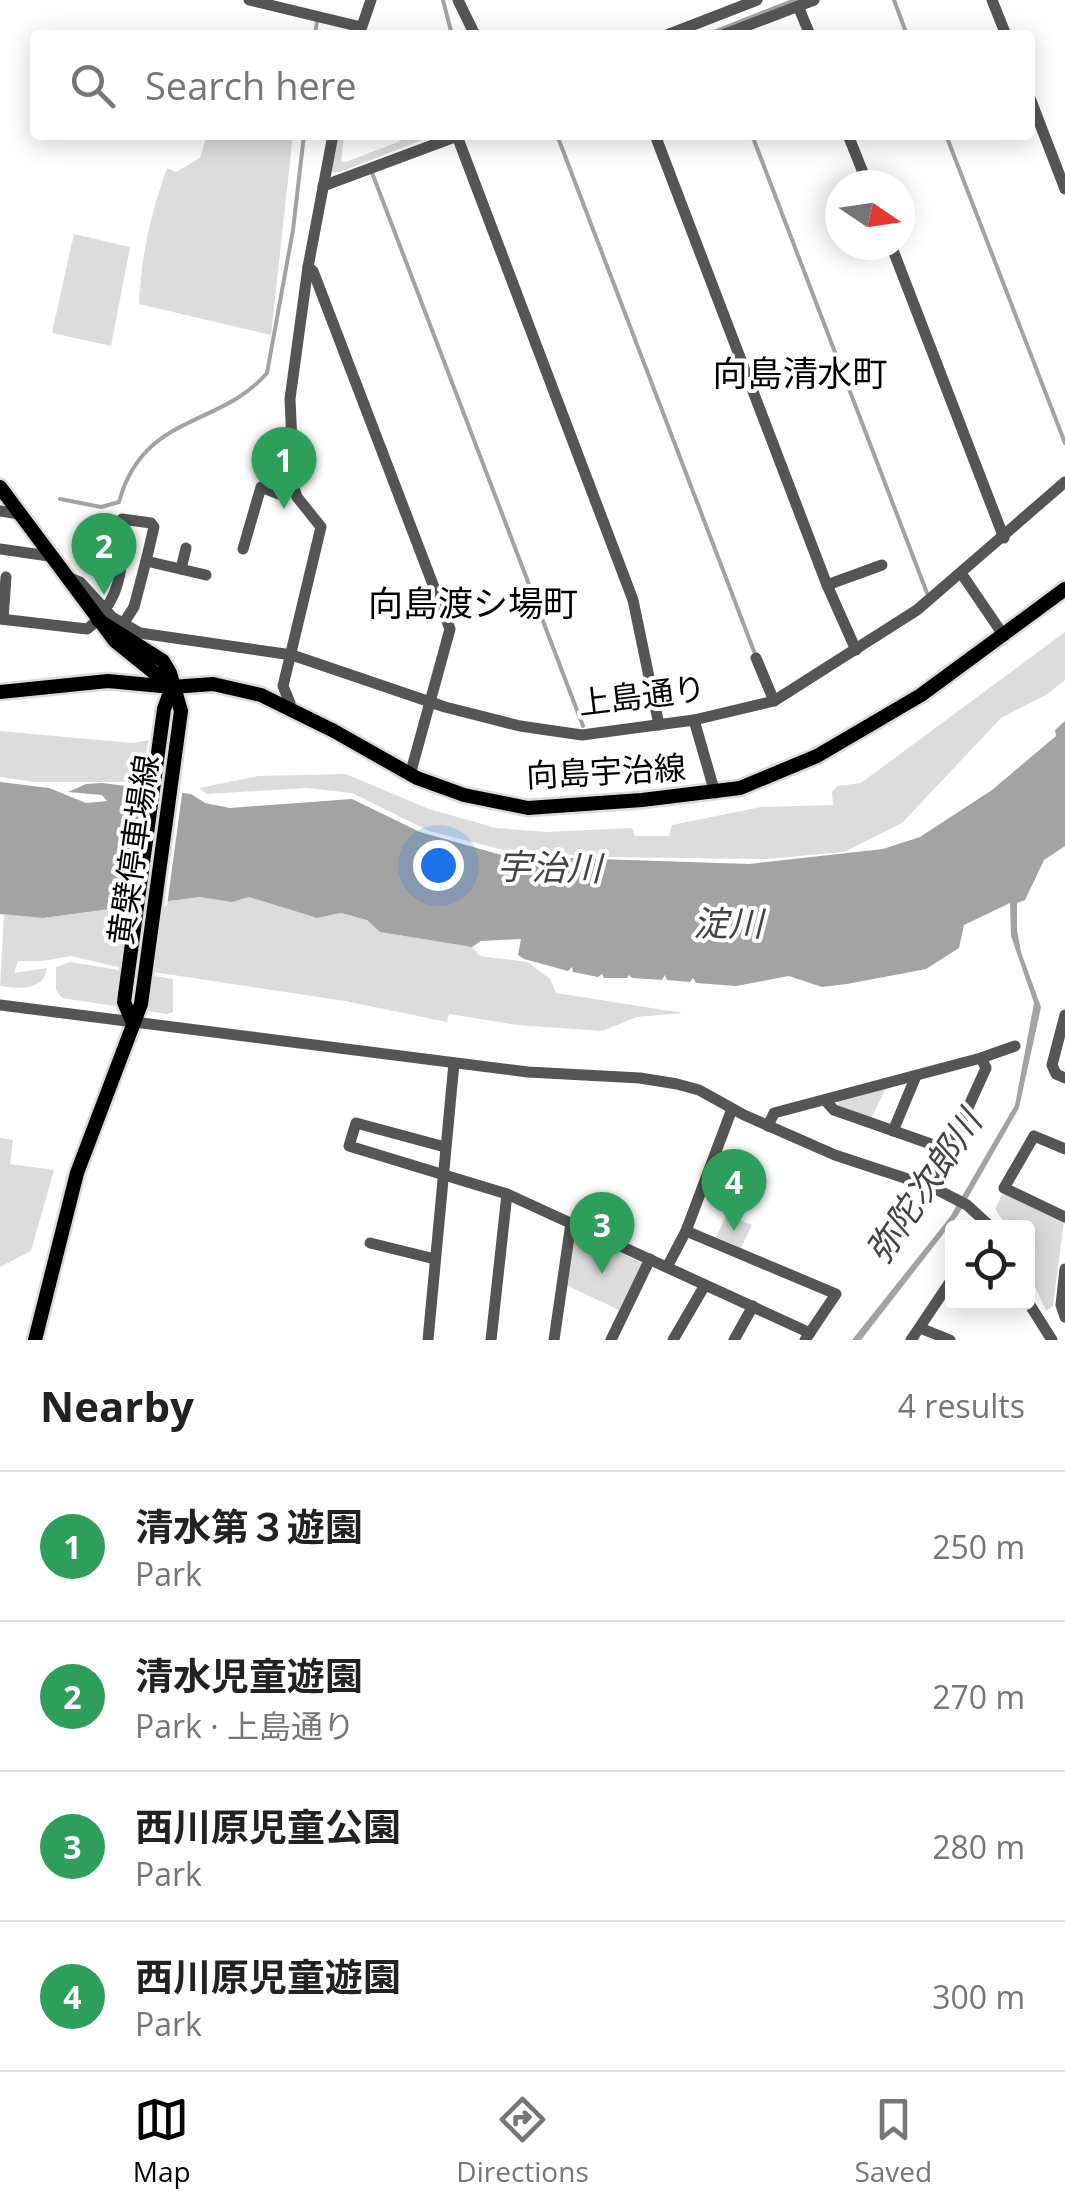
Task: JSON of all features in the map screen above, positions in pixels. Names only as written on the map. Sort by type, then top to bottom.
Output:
[{"type":"main road","name":"黄檗停車場線","points":[[0,487],[64,576],[101,614],[163,661],[170,672],[174,704],[132,1012],[118,1069],[76,1173],[35,1340]]},
{"type":"main road","name":"向島宇治線","points":[[0,692],[79,682],[172,687],[213,684],[261,695],[410,774],[464,796],[528,808],[715,793],[786,771],[848,740],[920,695],[1065,589]]},
{"type":"main road","name":"黄檗停車場線","points":[[101,614],[115,641],[172,687]]},
{"type":"main road","points":[[130,682],[138,671],[139,660]]},
{"type":"street","points":[[248,0],[356,30]]},
{"type":"street","points":[[360,30],[370,0]]},
{"type":"street","points":[[458,0],[473,30]]},
{"type":"street","points":[[680,30],[757,0]]},
{"type":"street","points":[[736,30],[814,0]]},
{"type":"street","points":[[992,0],[1004,30]]},
{"type":"street","points":[[798,6],[808,30]]},
{"type":"street","points":[[1035,111],[1065,189]]},
{"type":"street","points":[[288,708],[290,703],[283,686],[321,528],[294,488],[290,399],[308,267],[333,140]]},
{"type":"street","points":[[324,186],[448,140]]},
{"type":"street","points":[[460,140],[633,600],[659,725]]},
{"type":"street","points":[[657,140],[827,585],[856,650]]},
{"type":"street","points":[[850,140],[862,170]]},
{"type":"street","points":[[897,260],[1004,538]]},
{"type":"street","points":[[308,267],[313,271],[450,629],[410,774]]},
{"type":"street","name":"上島通り","points":[[101,614],[140,633],[292,654],[429,702],[520,726],[582,734],[659,725],[774,701],[916,610],[1065,482]]},
{"type":"street","points":[[243,550],[261,488],[279,494],[294,488]]},
{"type":"street","points":[[0,511],[20,514]]},
{"type":"street","points":[[6,576],[2,616],[87,629],[117,586],[124,536],[122,518],[152,523],[134,607],[123,624]]},
{"type":"street","points":[[180,569],[186,548]]},
{"type":"street","points":[[0,549],[49,556]]},
{"type":"street","points":[[146,561],[206,575]]},
{"type":"street","points":[[827,585],[882,565]]},
{"type":"street","points":[[961,573],[1004,636]]},
{"type":"street","points":[[756,658],[774,701]]},
{"type":"street","points":[[694,720],[715,793]]},
{"type":"street","points":[[0,1006],[132,1012],[454,1063],[543,1074],[653,1080],[699,1090],[732,1109],[836,1155],[932,1187],[962,1202],[983,1220]]},
{"type":"street","points":[[1065,1015],[1052,1065],[1056,1074],[1065,1078]]},
{"type":"street","points":[[768,1126],[774,1113],[1015,1046]]},
{"type":"street","points":[[932,1187],[986,1068],[982,1058]]},
{"type":"street","points":[[428,1340],[454,1063]]},
{"type":"street","points":[[892,1131],[916,1076]]},
{"type":"street","points":[[825,1100],[834,1110],[948,1150]]},
{"type":"street","points":[[667,1267],[686,1230],[732,1109]]},
{"type":"street","points":[[444,1147],[356,1124],[349,1146],[507,1194],[753,1306],[807,1336],[836,1294],[686,1230]]},
{"type":"street","points":[[1065,1150],[1034,1136],[1004,1188],[1065,1217]]},
{"type":"street","points":[[490,1340],[507,1194]]},
{"type":"street","points":[[554,1340],[571,1223]]},
{"type":"street","points":[[370,1243],[435,1259]]},
{"type":"street","points":[[611,1340],[650,1260]]},
{"type":"street","points":[[1063,1314],[1065,1269]]},
{"type":"street","points":[[673,1340],[705,1284]]},
{"type":"street","points":[[912,1340],[945,1290]]},
{"type":"street","points":[[734,1340],[753,1306]]},
{"type":"street","points":[[1033,1310],[1052,1340]]},
{"type":"street","points":[[920,1328],[950,1340]]},
{"type":"shaded area","points":[[205,140],[292,140],[271,335],[139,304],[148,235],[167,168],[176,172],[200,158]]},
{"type":"shaded area","points":[[337,140],[343,140],[341,162],[346,162],[403,140],[422,140],[340,172],[330,172]]},
{"type":"shaded area","points":[[74,234],[130,247],[111,346],[52,333]]},
{"type":"shaded area","points":[[1065,632],[1065,680],[1046,695],[1001,718],[902,823],[844,852],[766,859],[508,851],[429,831],[352,793],[307,788],[207,794],[199,788],[258,776],[346,774],[429,809],[496,828],[546,832],[632,828],[635,836],[669,836],[672,825],[761,807],[833,805],[832,792],[837,786],[861,783]]},
{"type":"shaded area","points":[[0,731],[133,743],[149,740],[139,782],[35,782],[0,777]]},
{"type":"shaded area","points":[[199,897],[232,902],[249,897],[317,918],[341,913],[367,920],[380,932],[472,947],[480,956],[527,962],[550,979],[556,993],[683,1013],[637,1017],[602,1031],[518,1025],[449,1014],[447,1022],[345,1001],[113,966],[71,956],[18,961],[14,973],[47,968],[45,976],[30,987],[0,986],[4,914],[43,918]]},
{"type":"shaded area","points":[[70,962],[173,979],[173,1012],[62,998],[56,990],[56,967]]},
{"type":"shaded area","points":[[886,1088],[871,1119],[837,1107],[839,1099]]},
{"type":"shaded area","points":[[0,1138],[13,1140],[10,1164],[54,1170],[31,1251],[0,1267]]},
{"type":"shaded area","points":[[1004,1191],[1064,1221],[1053,1306],[1046,1311],[1035,1287],[1035,1220],[1002,1220],[995,1209]]},
{"type":"shaded area","points":[[727,1214],[752,1225],[741,1248],[716,1237]]},
{"type":"shaded area","points":[[578,1233],[642,1263],[619,1310],[566,1285],[573,1236]]},
{"type":"water","name":"淀川","points":[[1065,721],[1065,846],[1044,860],[1025,900],[1017,903],[1021,952],[1041,1007],[1019,1108],[954,1220],[948,1220],[1015,1105],[1034,1003],[1011,936],[1010,903],[964,925],[959,948],[926,969],[822,987],[789,976],[736,986],[696,983],[693,978],[690,982],[667,980],[665,975],[662,980],[629,975],[604,978],[602,974],[598,977],[573,972],[572,967],[568,971],[524,959],[518,955],[521,939],[481,941],[472,947],[380,932],[367,920],[341,913],[317,918],[249,897],[232,902],[199,897],[43,918],[0,914],[0,782],[49,788],[86,803],[107,801],[102,795],[68,792],[86,784],[102,783],[191,794],[205,803],[230,808],[352,799],[420,832],[505,856],[749,864],[883,849],[920,837],[992,790],[1056,736],[1055,730]]},
{"type":"water","name":"淀川","points":[[945,1223],[945,1232],[861,1340],[852,1340]]},
{"type":"pier","points":[[143,783],[183,787],[167,906],[126,911]]},
{"type":"waterway","points":[[443,0],[451,30]]},
{"type":"waterway","points":[[719,30],[795,0]]},
{"type":"waterway","points":[[894,0],[905,30]]},
{"type":"waterway","points":[[316,30],[317,21]]},
{"type":"waterway","points":[[60,499],[101,507],[119,502],[130,473],[146,452],[184,425],[248,391],[267,373],[293,230],[303,140]]},
{"type":"waterway","points":[[559,140],[755,654]]},
{"type":"waterway","points":[[754,140],[927,593]]},
{"type":"waterway","points":[[948,140],[1065,443]]},
{"type":"waterway","points":[[371,170],[583,726]]},
{"type":"place","name":"清水第３遊園","points":[[284,509]]},
{"type":"place","name":"清水児童遊園","points":[[104,595]]},
{"type":"place","name":"西川原児童遊園","points":[[734,1231]]},
{"type":"place","name":"西川原児童公園","points":[[602,1274]]},
{"type":"district","name":"向島清水町","points":[[800,374]]},
{"type":"district","name":"向島渡シ場町","points":[[473,604]]},
{"type":"water label","name":"宇治川","points":[[549,868]]},
{"type":"water label","name":"弥陀次郎川","points":[[924,1187]]}]
